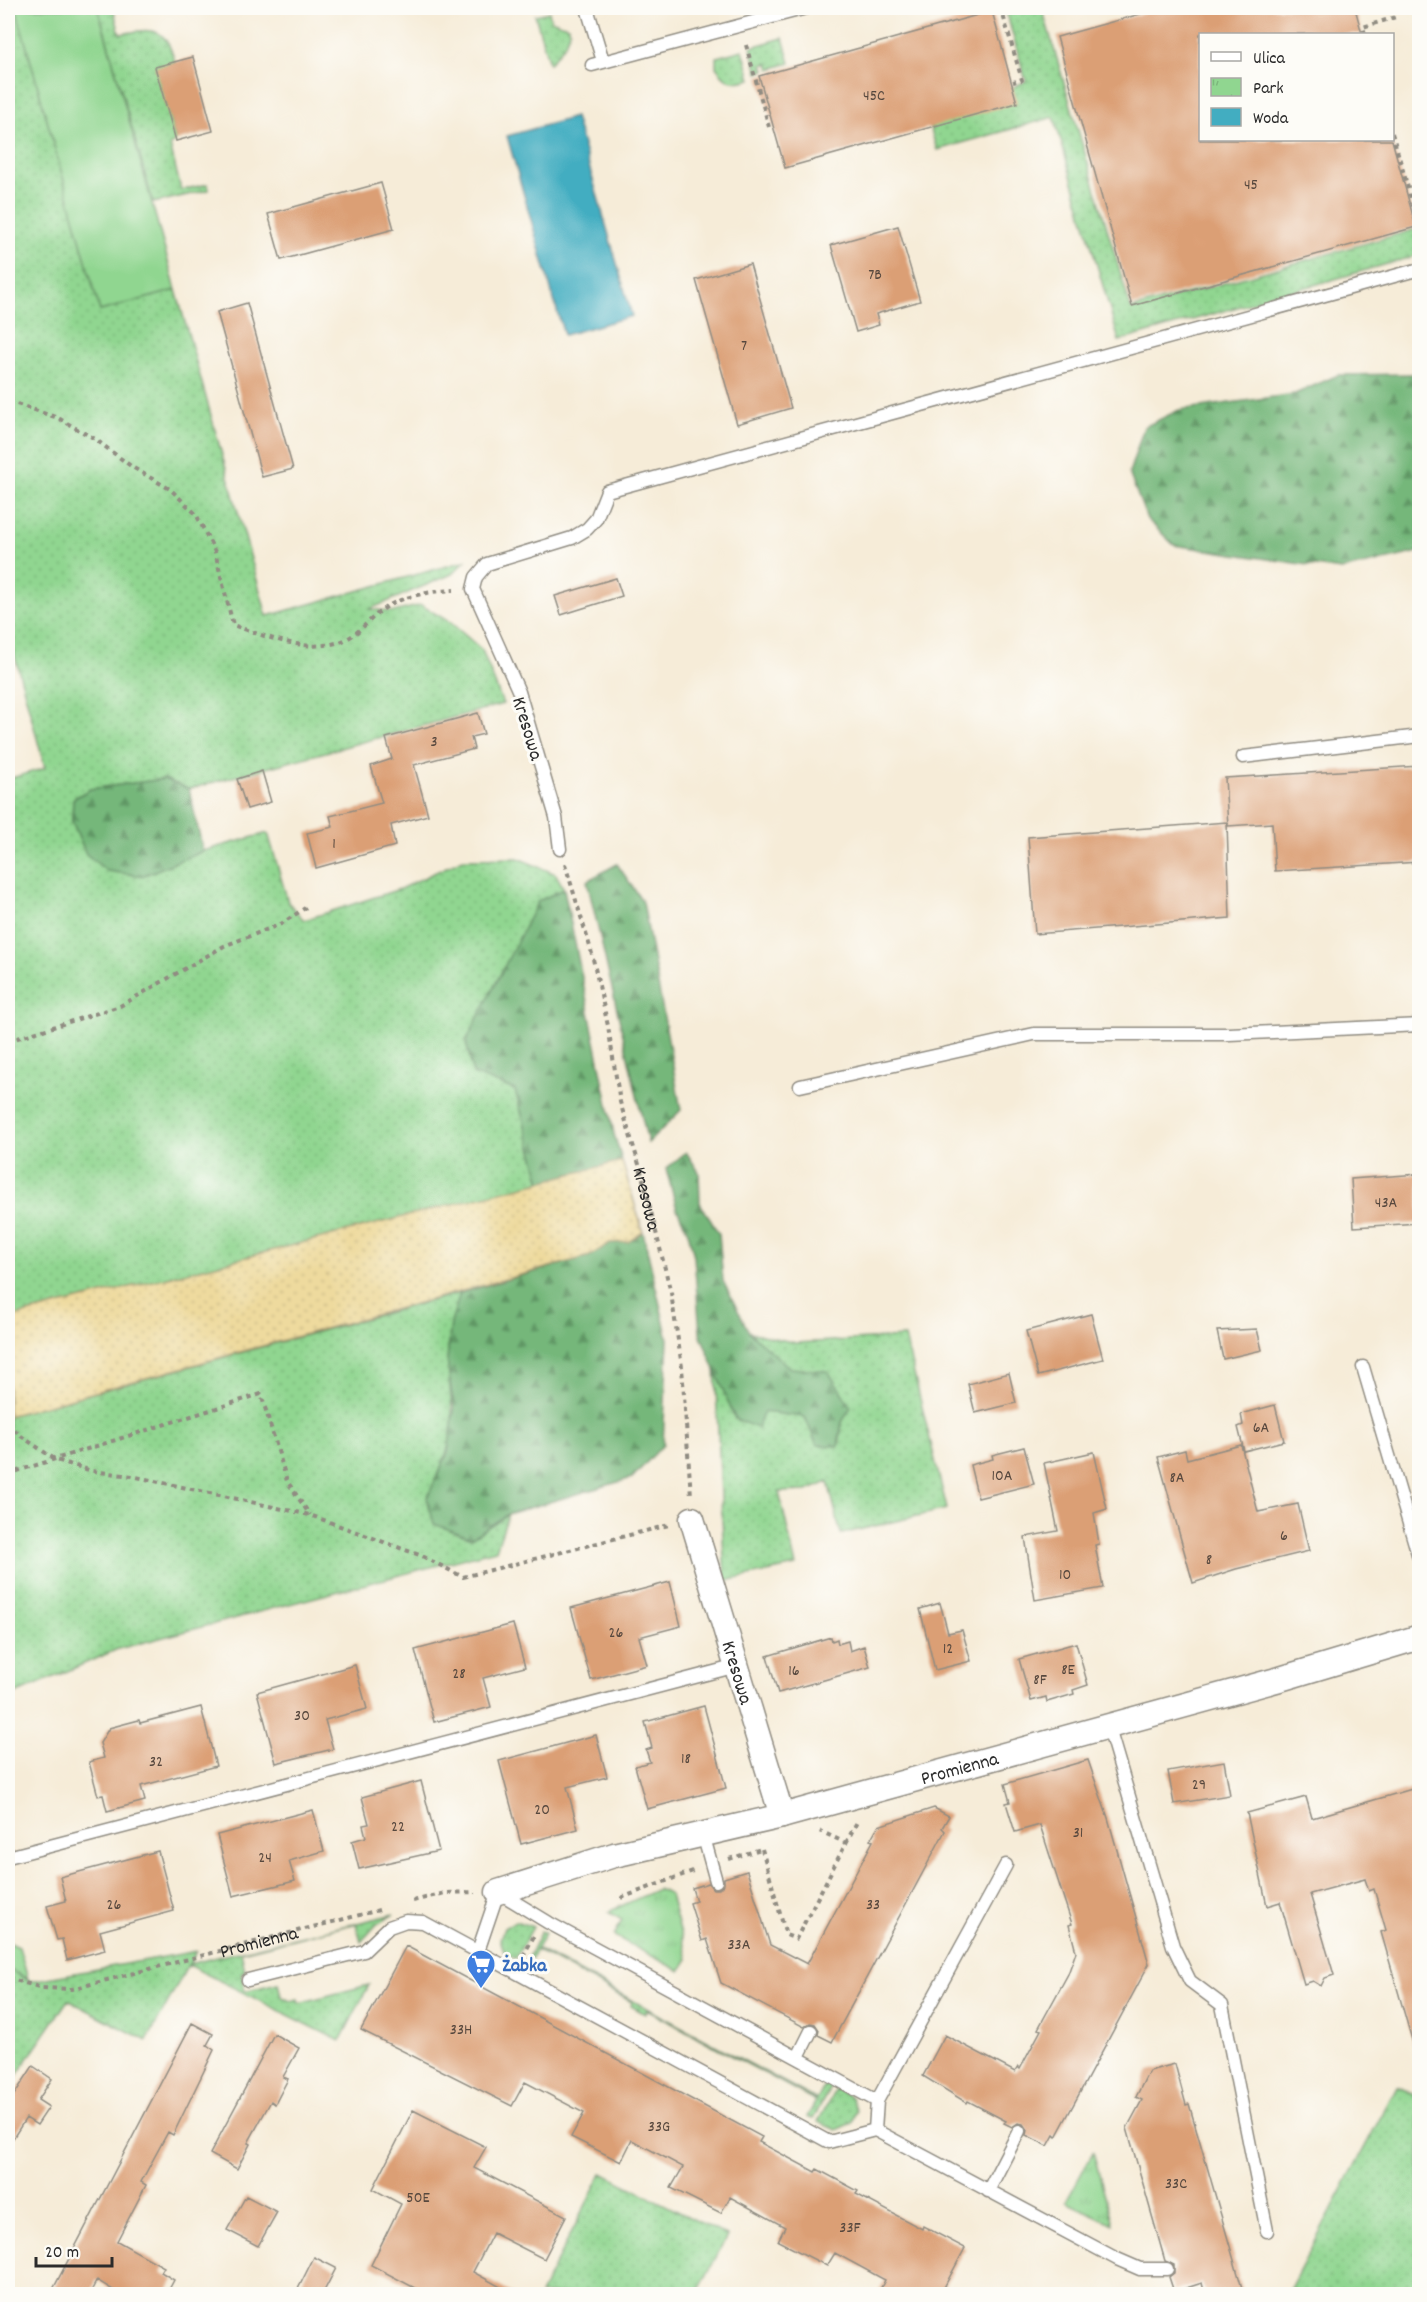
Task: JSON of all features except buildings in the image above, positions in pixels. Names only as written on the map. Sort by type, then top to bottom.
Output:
[{"type":"street","name":"Kresowa","points":[[692,1519],[782,1816]]},
{"type":"street","name":"Promienna","points":[[498,1892],[614,1855],[782,1816],[1280,1679],[1419,1637]]},
{"type":"lane","points":[[587,8],[597,63],[806,8]]},
{"type":"lane","points":[[473,589],[476,577],[487,564],[572,538],[587,529],[596,519],[607,491],[1419,269]]},
{"type":"lane","name":"Kresowa","points":[[473,589],[519,692],[556,817],[560,849]]},
{"type":"lane","points":[[1243,757],[1419,736]]},
{"type":"lane","points":[[800,1086],[1034,1034],[1229,1034],[1419,1025]]},
{"type":"lane","points":[[1363,1367],[1419,1561]]},
{"type":"lane","points":[[8,1857],[737,1666]]},
{"type":"lane","points":[[1108,1725],[1173,1946],[1190,1981],[1222,2005],[1267,2231]]},
{"type":"lane","points":[[703,1834],[716,1881]]},
{"type":"lane","points":[[875,2130],[877,2101],[1006,1865]]},
{"type":"lane","points":[[478,1951],[498,1892],[549,1923],[877,2101]]},
{"type":"lane","points":[[248,1980],[364,1951],[389,1927],[406,1921],[423,1922],[829,2142],[875,2130],[988,2192],[1140,2270],[1167,2269]]},
{"type":"lane","points":[[798,2057],[812,2031]]},
{"type":"lane","points":[[988,2192],[1019,2131]]},
{"type":"path","points":[[1001,8],[1022,80],[1013,82]]},
{"type":"path","points":[[1365,33],[1363,27],[1396,17]]},
{"type":"path","points":[[746,45],[769,128]]},
{"type":"path","points":[[1394,140],[1419,229]]},
{"type":"path","points":[[8,401],[58,418],[94,439],[132,467],[170,489],[196,514],[214,552],[233,625],[274,639],[316,645],[337,643],[354,635],[388,606],[431,591],[473,589]]},
{"type":"path","name":"Kresowa","points":[[560,849],[591,950],[608,1026],[620,1102],[641,1171],[671,1293],[682,1367],[692,1519]]},
{"type":"path","points":[[8,1041],[120,1006],[225,946],[281,924],[308,906]]},
{"type":"path","points":[[8,1474],[261,1394],[287,1481],[310,1515]]},
{"type":"path","points":[[8,1423],[21,1436],[56,1460],[92,1471],[132,1476],[310,1515],[422,1556],[463,1577],[692,1519]]},
{"type":"path","points":[[762,1849],[786,1935],[796,1939],[859,1817]]},
{"type":"path","points":[[810,1833],[819,1830],[846,1843]]},
{"type":"path","points":[[621,1898],[711,1864],[771,1845]]},
{"type":"path","points":[[411,1902],[445,1893]]},
{"type":"path","name":"Promienna","points":[[8,1978],[42,1988],[72,1989],[388,1908]]},
{"type":"green space","points":[[8,8],[16,8],[100,311],[176,290],[267,616],[465,561],[452,574],[370,609],[394,612],[421,605],[450,622],[482,650],[503,704],[189,789],[164,779],[90,789],[73,799],[72,822],[142,876],[203,851],[268,833],[288,902],[304,920],[400,889],[463,859],[518,858],[556,874],[564,889],[538,901],[473,1074],[515,1090],[541,1182],[8,1318],[8,779],[45,768],[8,631]]},
{"type":"green space","points":[[16,8],[98,8],[176,290],[100,311]]},
{"type":"green space","points":[[98,8],[113,8],[120,34],[156,32],[167,42],[175,62],[156,68],[176,141],[170,145],[181,190],[208,184],[209,190],[153,203]]},
{"type":"green space","points":[[1005,8],[1042,8],[1131,309],[1417,229],[1419,255],[1119,341],[1054,117],[937,150],[930,127],[1026,81]]},
{"type":"green space","points":[[549,12],[551,20],[568,26],[570,30],[565,44],[549,64],[535,15]]},
{"type":"green space","points":[[783,38],[790,63],[770,69],[768,63],[763,65],[765,70],[758,73],[751,47]]},
{"type":"green space","points":[[743,50],[751,79],[731,81],[716,67],[716,57]]},
{"type":"green space","points":[[1413,374],[1420,387],[1419,552],[1341,570],[1174,545],[1147,519],[1129,473],[1144,427],[1179,410],[1295,394],[1338,375]]},
{"type":"green space","points":[[164,779],[189,789],[203,851],[142,876],[107,871],[86,854],[72,821],[73,799],[90,789]]},
{"type":"green space","points":[[617,864],[643,902],[681,1110],[648,1143],[587,881]]},
{"type":"green space","points":[[564,889],[614,1134],[622,1161],[541,1182],[515,1090],[473,1074],[466,1041],[538,901]]},
{"type":"green space","points":[[686,1152],[699,1172],[700,1203],[719,1234],[723,1281],[749,1332],[790,1368],[828,1371],[851,1407],[842,1422],[838,1446],[817,1445],[805,1417],[764,1412],[757,1428],[735,1419],[700,1333],[694,1256],[666,1169]]},
{"type":"green space","points":[[643,1232],[668,1339],[663,1445],[632,1478],[508,1514],[471,1538],[434,1524],[427,1498],[448,1452],[454,1410],[447,1360],[451,1323],[460,1293],[590,1256],[610,1243],[628,1242]]},
{"type":"green space","points":[[460,1293],[451,1327],[448,1353],[452,1431],[437,1475],[471,1538],[508,1514],[496,1550],[118,1649],[8,1697],[8,1416]]},
{"type":"green space","points":[[749,1332],[796,1343],[905,1337],[947,1509],[841,1534],[828,1482],[807,1491],[779,1492],[796,1566],[725,1581],[715,1368],[735,1419],[764,1412],[805,1417],[817,1445],[839,1446],[842,1422]]},
{"type":"green space","points":[[658,1889],[670,1895],[688,1959],[680,1971],[614,1936],[622,1920],[608,1912]]},
{"type":"green space","points":[[394,1914],[377,1924],[361,1942],[356,1923]]},
{"type":"green space","points":[[515,1921],[533,1927],[515,1959],[504,1951],[500,1939],[504,1928]]},
{"type":"green space","points":[[324,1931],[241,1952],[245,1971],[241,1973],[245,1991],[278,1983],[281,1996],[290,2001],[298,1999],[299,2003],[369,1985],[340,2041],[188,1965],[147,2041],[68,2000],[8,2088],[8,1969],[31,1981],[197,1951],[189,1964]]},
{"type":"green space","points":[[541,1931],[545,1933],[537,1949],[817,2100],[826,2083],[831,2086],[813,2119],[807,2117],[816,2101],[647,2010],[645,2014],[631,2006],[632,2002],[536,1950],[527,1966],[525,1964]]},
{"type":"green space","points":[[8,1942],[19,1947],[28,1979],[8,1969]]},
{"type":"green space","points":[[1397,2086],[1419,2097],[1419,2294],[1287,2294]]},
{"type":"green space","points":[[836,2088],[851,2097],[857,2110],[852,2123],[836,2130],[818,2122]]},
{"type":"green space","points":[[1093,2152],[1113,2224],[1066,2202]]},
{"type":"green space","points":[[602,2173],[727,2236],[697,2294],[540,2294]]},
{"type":"sand","points":[[622,1161],[643,1232],[628,1242],[610,1243],[590,1256],[8,1416],[8,1318]]},
{"type":"water","points":[[575,117],[632,316],[564,335],[507,136]]},
{"type":"place","name":"Żabka","points":[[481,1990]]}]
